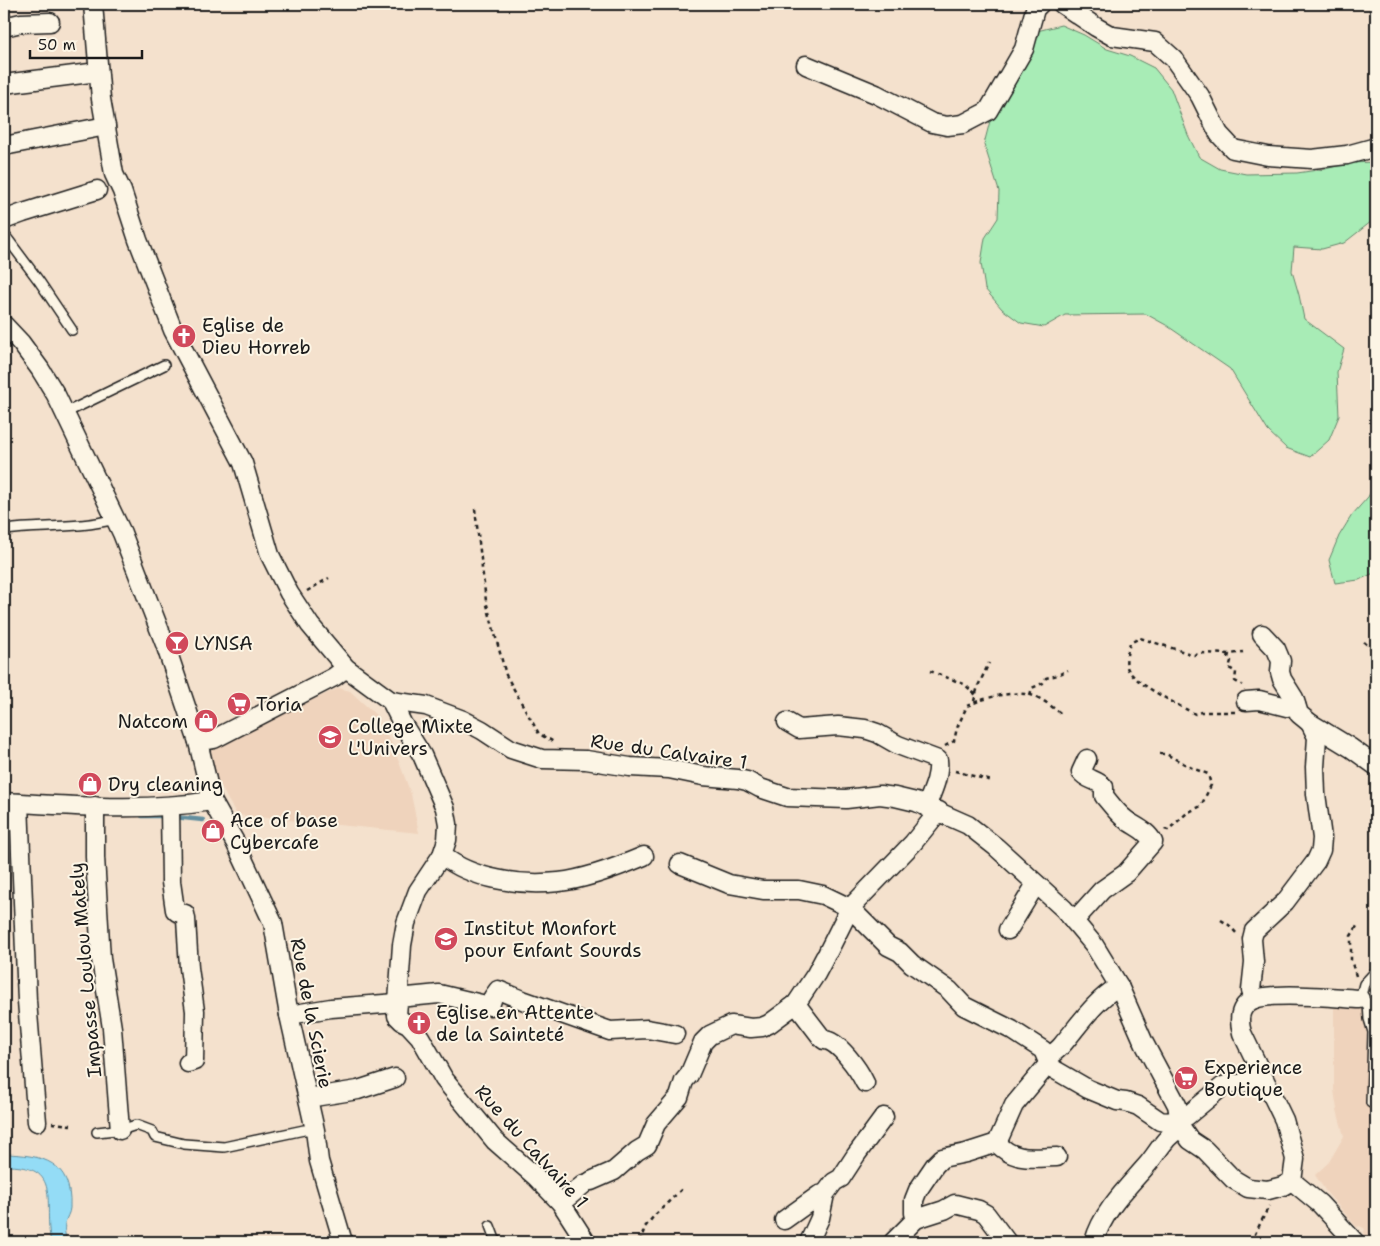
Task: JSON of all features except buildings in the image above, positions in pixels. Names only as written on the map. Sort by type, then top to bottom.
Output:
[{"type":"street","name":"Rue du Calvaire 1","points":[[93,4],[98,72],[114,174],[122,191],[138,240],[173,330],[243,463],[251,486],[256,510],[276,568],[304,617],[346,668],[391,701],[426,706],[463,720],[511,749],[542,759],[586,760],[738,779],[787,797],[846,799],[880,794],[916,802],[968,825],[996,847],[1064,909],[1094,945],[1119,986],[1144,1043],[1177,1105],[1180,1123],[1190,1140],[1204,1150],[1233,1179],[1248,1188],[1271,1189],[1292,1181]]},
{"type":"street","points":[[806,65],[876,94],[932,123],[947,126],[963,124],[988,111],[1024,49],[1035,8],[1040,4]]},
{"type":"street","points":[[1062,4],[1112,36],[1155,42],[1174,59],[1200,96],[1219,134],[1233,149],[1268,156],[1312,159],[1347,155],[1376,147]]},
{"type":"street","points":[[4,26],[21,23],[50,22]]},
{"type":"street","points":[[4,84],[98,72]]},
{"type":"street","points":[[4,146],[106,126]]},
{"type":"street","points":[[4,220],[30,210],[97,190]]},
{"type":"street","name":"Rue de la Scierie","points":[[4,325],[21,343],[40,369],[65,414],[115,518],[165,644],[198,742],[212,801],[235,842],[273,923],[289,1015],[315,1130],[318,1161],[341,1242]]},
{"type":"street","points":[[1262,634],[1276,649],[1281,661],[1280,672],[1282,678],[1294,698],[1299,714],[1376,766]]},
{"type":"street","points":[[198,742],[214,738],[334,677],[346,668]]},
{"type":"street","points":[[1246,702],[1259,700],[1287,707],[1296,705]]},
{"type":"street","name":"Rue du Calvaire 1","points":[[391,701],[402,724],[422,755],[444,808],[448,824],[447,840],[442,855],[418,892],[406,923],[397,1016],[408,1024],[420,1038],[444,1079],[495,1141],[536,1177],[561,1203],[586,1242]]},
{"type":"street","points":[[561,1203],[588,1182],[614,1171],[647,1145],[656,1124],[679,1097],[684,1081],[689,1075],[703,1042],[710,1035],[731,1025],[751,1028],[762,1027],[796,1004],[816,974],[850,908],[913,843],[932,809],[936,763],[877,733],[865,729],[838,726],[799,729],[787,722]]},
{"type":"street","points":[[1254,999],[1251,990],[1254,962],[1252,939],[1254,930],[1285,902],[1316,861],[1321,850],[1322,838],[1316,794],[1315,767],[1317,737],[1310,723]]},
{"type":"street","points":[[1074,921],[1102,890],[1126,873],[1153,842],[1150,835],[1126,820],[1117,811],[1104,796],[1104,787],[1099,781],[1084,776],[1080,772],[1087,759]]},
{"type":"street","points":[[37,1122],[27,1001],[24,904],[15,808],[95,811],[134,807],[171,814],[212,801]]},
{"type":"street","name":"Impasse Loulou Mately","points":[[95,811],[95,857],[101,959],[112,1028],[120,1130]]},
{"type":"street","points":[[171,814],[171,882],[175,910],[185,914],[186,919],[189,968],[195,1011],[194,1061],[188,1063]]},
{"type":"street","points":[[442,855],[452,863],[468,870],[495,878],[529,882],[560,882],[604,871],[644,856]]},
{"type":"street","points":[[680,864],[729,884],[763,890],[807,891],[823,895],[850,908],[888,946],[900,952],[912,964],[949,990],[964,1006],[1012,1030],[1043,1050],[1049,1063],[1088,1089],[1117,1101],[1138,1106],[1160,1121],[1180,1123]]},
{"type":"street","points":[[1008,930],[1036,884]]},
{"type":"street","points":[[916,1219],[914,1213],[916,1195],[935,1165],[942,1158],[966,1154],[997,1143],[1014,1105],[1049,1063],[1088,1011],[1106,994],[1119,986]]},
{"type":"street","points":[[289,1015],[439,994],[490,1006],[498,990],[605,1030],[622,1031],[647,1028],[675,1034]]},
{"type":"street","points":[[1355,1242],[1320,1204],[1292,1181],[1295,1160],[1284,1120],[1242,1033],[1239,1020],[1242,1008],[1254,999],[1308,996],[1367,998]]},
{"type":"street","points":[[796,1004],[822,1038],[829,1040],[845,1054],[861,1073],[865,1083]]},
{"type":"street","points":[[1094,1242],[1100,1226],[1115,1203],[1180,1123],[1223,1086],[1241,1084],[1260,1072]]},
{"type":"street","points":[[308,1098],[358,1090],[395,1078]]},
{"type":"street","points":[[810,1242],[820,1218],[825,1194],[834,1182],[840,1178],[884,1116]]},
{"type":"street","points":[[997,1143],[1000,1147],[1021,1158],[1057,1157]]},
{"type":"street","points":[[784,1220],[819,1195],[825,1194]]},
{"type":"street","points":[[893,1242],[916,1219],[956,1204],[986,1214],[1007,1242]]},
{"type":"lane","points":[[4,234],[72,330]]},
{"type":"lane","points":[[65,414],[164,365]]},
{"type":"lane","points":[[4,530],[71,527],[99,523],[115,518]]},
{"type":"lane","points":[[1371,1103],[1373,1032],[1369,1019],[1367,998],[1376,971]]},
{"type":"lane","points":[[97,1132],[120,1130],[136,1125],[152,1131],[155,1137],[184,1144],[224,1147],[304,1130],[315,1130]]},
{"type":"lane","points":[[490,1226],[496,1242]]},
{"type":"path","points":[[476,509],[486,601],[506,675],[539,734],[555,743]]},
{"type":"path","points":[[310,589],[329,578]]},
{"type":"path","points":[[1229,654],[1230,668],[1236,672],[1235,681],[1243,685],[1247,706],[1236,712],[1201,712],[1194,714],[1132,676],[1127,666],[1130,643],[1140,638],[1194,655],[1243,652]]},
{"type":"path","points":[[1364,642],[1376,653]]},
{"type":"path","points":[[974,702],[978,686],[989,663]]},
{"type":"path","points":[[1030,695],[1032,688],[1043,683],[1046,678],[1068,670]]},
{"type":"path","points":[[930,671],[964,684],[976,695]]},
{"type":"path","points":[[992,781],[936,763],[942,747],[954,741],[957,728],[967,706],[974,702],[1004,695],[1026,694],[1063,715]]},
{"type":"path","points":[[1151,838],[1162,828],[1168,830],[1187,813],[1201,806],[1211,785],[1208,774],[1166,754],[1160,754]]},
{"type":"path","points":[[1359,923],[1351,936],[1351,951],[1356,976],[1367,998]]},
{"type":"path","points":[[640,1242],[645,1227],[684,1187]]},
{"type":"path","points":[[1250,1242],[1266,1212],[1271,1197],[1271,1189]]},
{"type":"shaded area","points":[[339,688],[350,691],[376,715],[393,746],[411,794],[419,833],[237,815],[228,800],[216,776],[211,751],[284,713]]},
{"type":"shaded area","points":[[1334,1006],[1376,1010],[1376,1242],[1371,1242],[1363,1234],[1365,1229],[1360,1226],[1357,1227],[1327,1193],[1315,1175],[1329,1162],[1344,1136],[1334,1090]]},
{"type":"green space","points":[[1061,25],[1084,35],[1107,49],[1130,56],[1154,68],[1171,89],[1188,135],[1199,157],[1220,169],[1246,174],[1297,173],[1349,163],[1376,162],[1376,218],[1344,243],[1322,249],[1294,247],[1292,271],[1304,319],[1344,349],[1337,372],[1339,416],[1329,440],[1310,457],[1286,448],[1268,431],[1230,369],[1166,325],[1146,314],[1065,315],[1044,327],[1021,323],[1002,309],[985,289],[981,263],[985,238],[998,218],[999,191],[984,144],[990,121],[1003,100],[1037,31]]},
{"type":"green space","points":[[1376,482],[1376,572],[1359,580],[1335,583],[1329,560],[1339,536],[1352,515],[1368,497]]},
{"type":"water","points":[[4,1154],[43,1159],[60,1171],[66,1180],[69,1192],[70,1210],[65,1225],[67,1242],[51,1242],[47,1189],[43,1179],[36,1172],[23,1167],[4,1166]]},
{"type":"waterway","points":[[4,811],[14,812]]},
{"type":"waterway","points":[[142,816],[167,816]]},
{"type":"waterway","points":[[174,817],[203,820]]},
{"type":"place","name":"Eglise de Dieu Horreb","points":[[184,336]]},
{"type":"place","name":"LYNSA","points":[[177,643]]},
{"type":"place","name":"Toria","points":[[239,704]]},
{"type":"place","name":"Natcom","points":[[206,721]]},
{"type":"place","name":"College Mixte L'Univers","points":[[330,737]]},
{"type":"place","name":"Dry cleaning","points":[[90,784]]},
{"type":"place","name":"Ace of base Cybercafe","points":[[213,831]]},
{"type":"place","name":"Institut Monfort pour Enfant Sourds","points":[[446,939]]},
{"type":"place","name":"Eglise en Attente de la Sainteté","points":[[419,1023]]},
{"type":"place","name":"Experience Boutique","points":[[1186,1078]]}]
